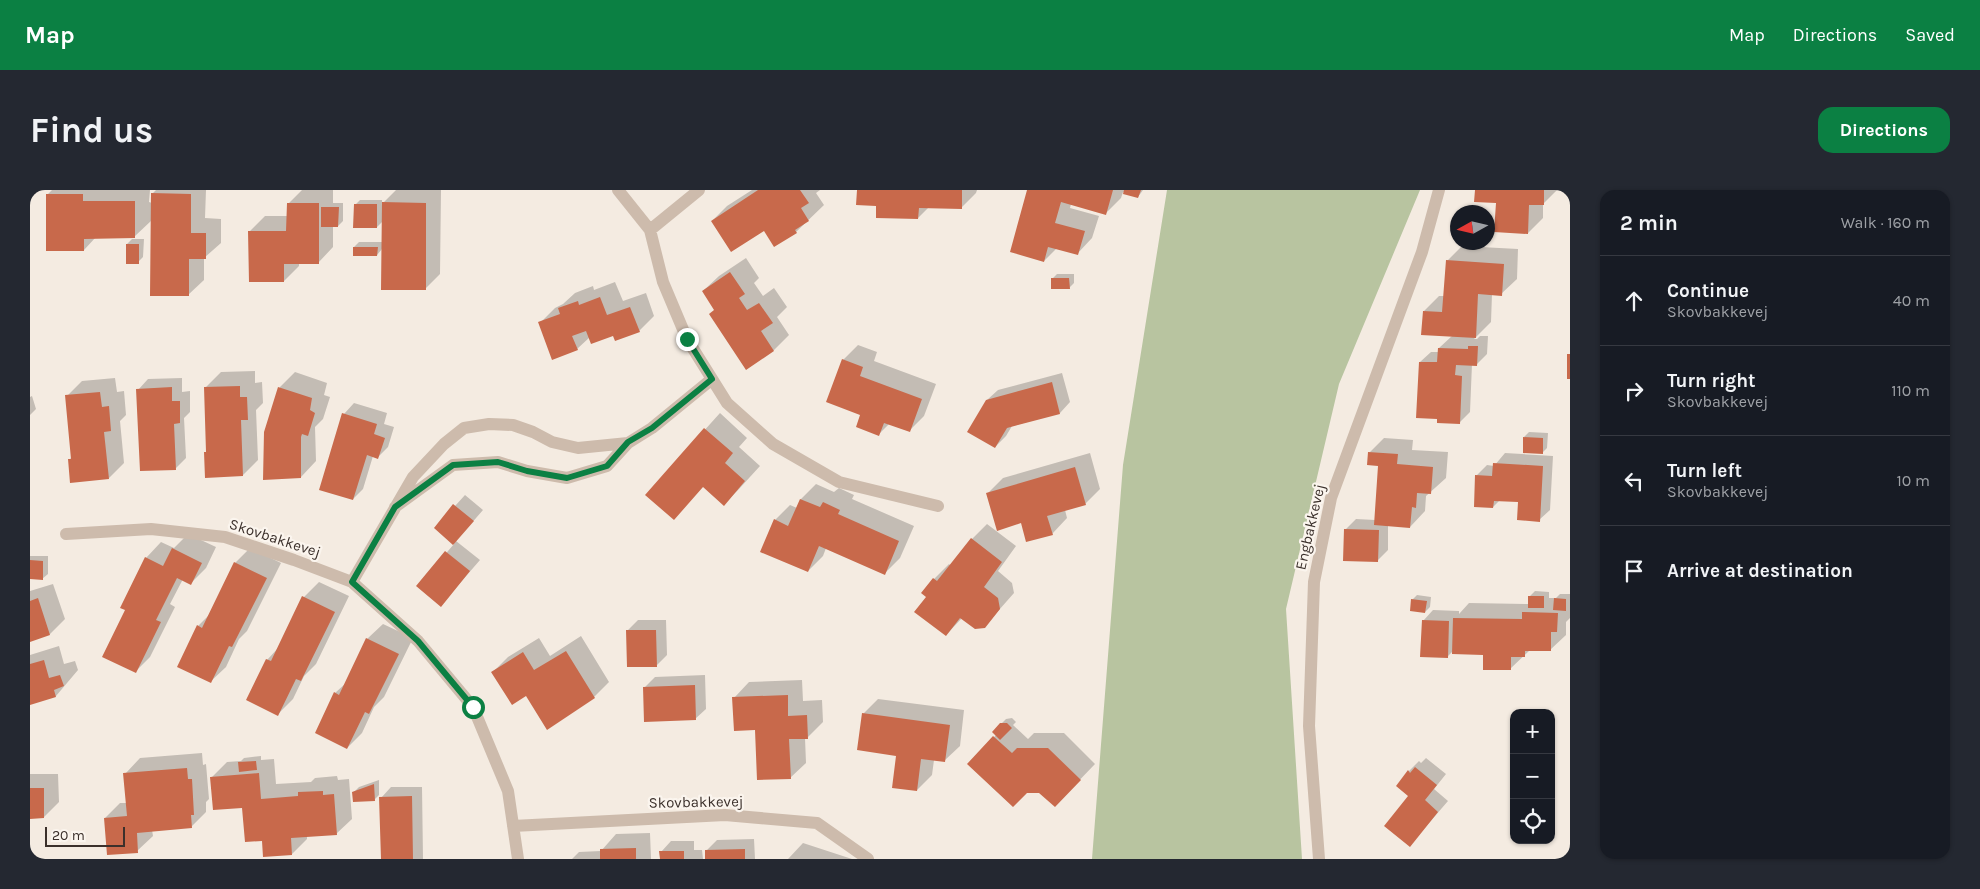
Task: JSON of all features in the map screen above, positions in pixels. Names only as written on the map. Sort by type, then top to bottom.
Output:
[{"type":"street","points":[[618,190],[650,230],[663,282],[687,339],[727,403],[773,444],[839,482],[938,506]]},
{"type":"street","points":[[650,230],[699,190]]},
{"type":"street","name":"Engbakkevej","points":[[1319,859],[1309,726],[1314,582],[1331,498],[1422,252],[1439,190]]},
{"type":"street","points":[[395,507],[453,465],[498,462],[527,471],[567,478],[607,466],[628,442],[652,428],[712,379]]},
{"type":"street","points":[[352,582],[413,477],[444,444],[464,428],[489,424],[513,425],[533,432],[552,442],[578,448],[628,442]]},
{"type":"street","name":"Skovbakkevej","points":[[66,534],[151,529],[225,537],[352,582],[418,641],[473,707],[508,791],[518,859]]},
{"type":"street","name":"Skovbakkevej","points":[[513,826],[724,815],[808,822],[817,823],[868,859]]},
{"type":"green space","points":[[1167,190],[1420,190],[1339,384],[1286,609],[1302,859],[1092,859],[1123,465]]},
{"type":"building","points":[[758,190],[800,190],[809,203],[801,208],[809,221],[795,230],[797,233],[774,247],[764,231],[731,252],[711,221]]},
{"type":"building","points":[[857,190],[962,190],[962,209],[919,208],[918,219],[876,218],[876,206],[856,205]]},
{"type":"building","points":[[1027,190],[1113,190],[1106,215],[1061,202],[1055,223],[1085,231],[1078,255],[1048,247],[1044,262],[1010,252]]},
{"type":"building","points":[[1124,190],[1141,190],[1138,198],[1123,194]]},
{"type":"building","points":[[1475,190],[1544,190],[1544,205],[1529,205],[1528,234],[1495,232],[1496,203],[1474,202]]},
{"type":"building","points":[[151,193],[191,194],[191,233],[206,233],[206,259],[189,259],[189,296],[150,296]]},
{"type":"building","points":[[46,194],[83,194],[83,201],[135,201],[135,238],[84,239],[84,251],[46,251]]},
{"type":"building","points":[[382,202],[426,203],[426,290],[381,290]]},
{"type":"building","points":[[287,203],[319,203],[319,264],[284,264],[284,282],[249,282],[248,231],[286,231]]},
{"type":"building","points":[[354,204],[377,204],[377,228],[353,228]]},
{"type":"building","points":[[321,207],[339,207],[338,227],[321,227]]},
{"type":"building","points":[[126,244],[139,244],[139,264],[126,264]]},
{"type":"building","points":[[353,247],[378,247],[377,256],[353,256]]},
{"type":"building","points":[[1446,260],[1504,264],[1502,296],[1478,294],[1476,338],[1421,335],[1423,311],[1442,312]]},
{"type":"building","points":[[730,272],[745,294],[739,298],[747,310],[759,303],[773,323],[761,331],[774,351],[746,370],[709,314],[714,310],[702,291]]},
{"type":"building","points":[[1051,278],[1069,278],[1070,289],[1051,289]]},
{"type":"building","points":[[600,297],[607,315],[630,307],[640,332],[615,341],[613,336],[591,344],[586,331],[572,336],[578,350],[552,360],[538,322],[560,314],[558,308],[578,301],[579,305]]},
{"type":"building","points":[[1468,346],[1478,346],[1477,366],[1456,365],[1455,375],[1462,376],[1460,424],[1437,423],[1437,419],[1416,418],[1419,362],[1437,362],[1438,348],[1468,349]]},
{"type":"building","points":[[1567,354],[1570,354],[1570,379],[1567,379]]},
{"type":"building","points":[[842,359],[863,367],[860,376],[922,399],[910,432],[884,423],[879,436],[856,427],[860,415],[826,402]]},
{"type":"building","points":[[1052,382],[1060,414],[1007,428],[995,448],[967,432],[986,400]]},
{"type":"building","points":[[240,386],[240,397],[247,397],[248,420],[241,420],[243,476],[205,478],[204,387]]},
{"type":"building","points":[[172,387],[172,401],[180,401],[180,423],[174,424],[176,470],[140,471],[136,389]]},
{"type":"building","points":[[278,387],[312,398],[310,410],[315,413],[308,436],[302,434],[301,437],[301,478],[263,480],[264,432]]},
{"type":"building","points":[[100,392],[102,407],[109,406],[111,431],[104,432],[109,479],[70,483],[68,459],[71,459],[65,395]]},
{"type":"building","points":[[342,413],[377,424],[374,434],[385,438],[378,459],[367,455],[353,500],[319,490]]},
{"type":"building","points":[[704,428],[733,453],[725,463],[745,481],[724,506],[703,487],[674,520],[645,495]]},
{"type":"building","points":[[1523,437],[1543,438],[1543,454],[1523,453]]},
{"type":"building","points":[[1368,452],[1398,454],[1397,464],[1433,467],[1431,494],[1417,493],[1416,508],[1412,507],[1410,528],[1374,525],[1378,466],[1367,465]]},
{"type":"building","points":[[1493,463],[1543,466],[1540,522],[1517,520],[1518,502],[1494,501],[1493,508],[1474,507],[1475,475],[1492,476]]},
{"type":"building","points":[[1075,467],[1086,505],[1047,516],[1053,535],[1026,542],[1021,523],[997,531],[986,493]]},
{"type":"building","points":[[800,499],[820,507],[823,502],[840,510],[838,514],[899,541],[885,575],[819,546],[808,572],[760,552],[774,519],[788,526]]},
{"type":"building","points":[[453,504],[474,521],[453,545],[434,528]]},
{"type":"building","points":[[1344,529],[1379,530],[1378,562],[1343,561]]},
{"type":"building","points":[[971,538],[1002,562],[984,587],[998,598],[1000,609],[985,628],[975,629],[960,618],[946,636],[914,612],[926,597],[921,593],[933,578],[937,581]]},
{"type":"building","points":[[172,548],[202,563],[191,585],[177,578],[156,620],[161,622],[136,673],[102,657],[125,610],[120,608],[145,557],[163,566]]},
{"type":"building","points":[[445,551],[470,571],[441,607],[416,586]]},
{"type":"building","points":[[30,560],[43,561],[43,580],[30,579]]},
{"type":"building","points":[[234,562],[267,578],[232,647],[229,646],[211,683],[177,667],[197,625],[202,628]]},
{"type":"building","points":[[302,596],[335,612],[301,681],[296,679],[278,716],[246,700],[266,659],[271,661]]},
{"type":"building","points":[[1528,596],[1544,596],[1544,608],[1528,608]]},
{"type":"building","points":[[38,598],[50,635],[30,642],[30,601]]},
{"type":"building","points":[[1554,598],[1566,599],[1566,611],[1553,610]]},
{"type":"building","points":[[1411,599],[1427,601],[1425,613],[1410,611]]},
{"type":"building","points":[[1522,612],[1558,613],[1557,632],[1551,632],[1551,651],[1525,651],[1525,657],[1511,657],[1511,670],[1483,670],[1483,655],[1452,654],[1453,618],[1522,619]]},
{"type":"building","points":[[1422,620],[1449,621],[1448,658],[1420,657]]},
{"type":"building","points":[[626,630],[656,630],[657,667],[627,667]]},
{"type":"building","points":[[366,638],[399,654],[369,714],[365,712],[347,749],[315,733],[334,692],[339,695]]},
{"type":"building","points":[[566,651],[595,698],[547,730],[526,696],[512,705],[491,672],[523,652],[534,670]]},
{"type":"building","points":[[44,660],[49,678],[60,675],[64,686],[54,690],[56,697],[30,705],[30,664]]},
{"type":"building","points":[[695,685],[696,720],[644,722],[643,687]]},
{"type":"building","points":[[788,695],[788,716],[807,715],[808,739],[789,739],[791,779],[757,780],[755,730],[734,731],[732,697]]},
{"type":"building","points":[[862,713],[950,725],[945,762],[921,759],[917,791],[892,788],[896,756],[857,750]]},
{"type":"building","points":[[1000,723],[1007,723],[1012,728],[1000,740],[992,732]]},
{"type":"building","points":[[993,736],[1012,753],[1017,748],[1048,748],[1081,780],[1055,807],[1039,793],[1027,793],[1013,807],[967,764]]},
{"type":"building","points":[[256,761],[257,770],[239,772],[238,762]]},
{"type":"building","points":[[1415,767],[1437,785],[1425,800],[1438,812],[1410,847],[1384,826],[1408,796],[1396,786],[1408,770],[1410,773]]},
{"type":"building","points":[[187,768],[188,779],[192,779],[194,815],[191,815],[192,828],[137,833],[138,853],[107,855],[104,818],[127,816],[123,773]]},
{"type":"building","points":[[259,773],[261,799],[298,796],[298,792],[323,791],[323,795],[334,794],[337,835],[291,838],[292,855],[263,857],[262,841],[245,842],[242,808],[213,810],[210,777]]},
{"type":"building","points":[[374,784],[375,801],[353,802],[352,792]]},
{"type":"building","points":[[30,788],[44,788],[44,818],[30,819]]},
{"type":"building","points":[[412,796],[413,859],[381,859],[379,797]]},
{"type":"building","points":[[636,848],[636,859],[600,859],[600,849]]},
{"type":"building","points":[[745,849],[745,859],[705,859],[705,850]]},
{"type":"building","points":[[659,851],[684,851],[684,859],[660,859]]},
{"type":"route","points":[[473,707],[418,641],[352,582],[395,507],[453,465],[498,462],[527,471],[567,478],[607,466],[628,442],[652,428],[712,379],[687,339]]}]
